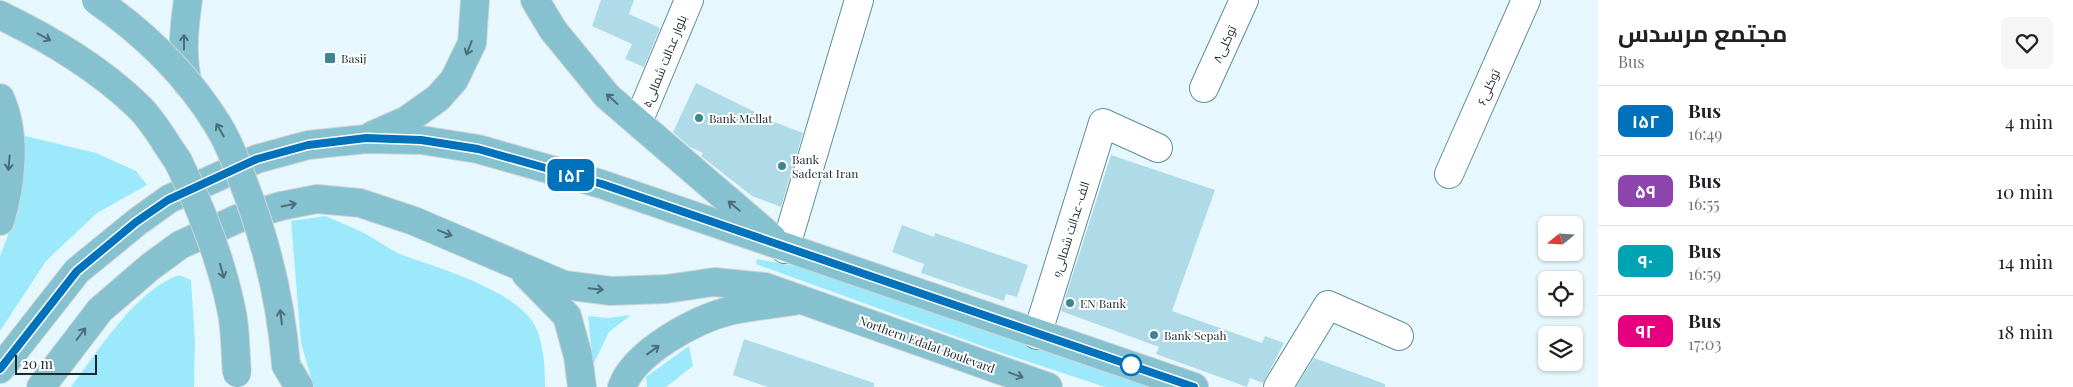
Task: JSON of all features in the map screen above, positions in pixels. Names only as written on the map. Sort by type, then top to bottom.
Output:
[{"type":"main road","points":[[96,0],[160,52],[188,84],[231,148],[253,206],[274,279],[291,380]]},
{"type":"main road","points":[[188,0],[183,39],[184,71],[188,84]]},
{"type":"main road","points":[[366,138],[407,120],[438,98],[454,80],[472,43],[475,0]]},
{"type":"main road","points":[[535,0],[553,30],[608,96],[785,249]]},
{"type":"main road","points":[[0,15],[46,38],[96,69],[141,109],[178,161],[197,200],[222,272],[232,310],[237,380]]},
{"type":"main road","points":[[0,98],[5,110],[10,154],[6,199],[0,221]]},
{"type":"main road","points":[[0,369],[77,271],[136,222],[168,200],[257,159],[308,145],[366,138],[421,140],[501,155],[602,184],[785,249],[1194,387]]},
{"type":"main road","name":"Northern Edalat Boulevard","points":[[41,387],[100,310],[150,267],[180,245],[237,219],[281,206],[317,199],[360,203],[461,240],[521,268],[564,285],[611,291],[666,289],[714,282],[765,287],[1048,387]]},
{"type":"main road","points":[[521,268],[566,316],[578,356],[582,387]]},
{"type":"main road","points":[[622,387],[630,371],[645,356],[678,332],[731,310],[805,300]]},
{"type":"street","name":"بلوار عدالت شمالی۵","points":[[638,122],[689,0]]},
{"type":"street","points":[[785,249],[859,0]]},
{"type":"street","name":"توکلی۸","points":[[1204,88],[1244,0]]},
{"type":"street","name":"توکلی۶","points":[[1449,174],[1526,0]]},
{"type":"street","name":"9الف-عدالت شمالی","points":[[1037,335],[1102,123],[1158,148]]},
{"type":"street","points":[[1278,387],[1328,305],[1399,336]]},
{"type":"shaded area","points":[[25,136],[96,153],[136,171],[147,185],[97,213],[46,261],[0,331],[0,256],[19,206]]},
{"type":"shaded area","points":[[325,216],[364,233],[400,254],[477,283],[514,304],[528,316],[537,330],[543,351],[545,387],[314,387],[301,343],[291,221]]},
{"type":"shaded area","points":[[757,259],[806,268],[1149,387],[1105,387],[996,351],[756,264]]},
{"type":"shaded area","points":[[179,275],[191,280],[195,342],[194,387],[71,387],[133,307],[163,282]]},
{"type":"shaded area","points":[[631,315],[609,332],[593,365],[588,316],[608,318]]},
{"type":"shaded area","points":[[689,346],[693,366],[666,387],[647,387],[646,377]]},
{"type":"building","points":[[601,0],[634,0],[629,14],[660,28],[644,67],[625,59],[632,44],[592,26]]},
{"type":"building","points":[[696,83],[757,113],[756,115],[803,133],[781,207],[752,196],[701,156],[703,153],[690,147],[673,132]]},
{"type":"building","points":[[1111,155],[1215,190],[1172,311],[1262,343],[1265,336],[1284,343],[1263,383],[1250,378],[1247,387],[1156,354],[1159,347],[1061,311]]},
{"type":"building","points":[[902,225],[934,237],[935,233],[1028,265],[1017,297],[1006,294],[1004,301],[921,273],[924,264],[892,252]]},
{"type":"building","points":[[744,339],[874,383],[874,387],[768,387],[733,375]]},
{"type":"building","points":[[1314,358],[1385,384],[1385,387],[1296,387]]},
{"type":"bus line","name":"۱۵۲","points":[[0,369],[77,271],[136,222],[168,200],[209,179],[257,159],[308,145],[366,138],[421,140],[478,149],[602,184],[767,243],[1194,387]]},
{"type":"place","name":"Basij","points":[[330,58]]},
{"type":"place","name":"Bank Mellat","points":[[699,118]]},
{"type":"place","name":"Bank Saderat Iran","points":[[782,166]]},
{"type":"place","name":"EN Bank","points":[[1070,303]]},
{"type":"place","name":"Bank Sepah","points":[[1154,335]]}]
